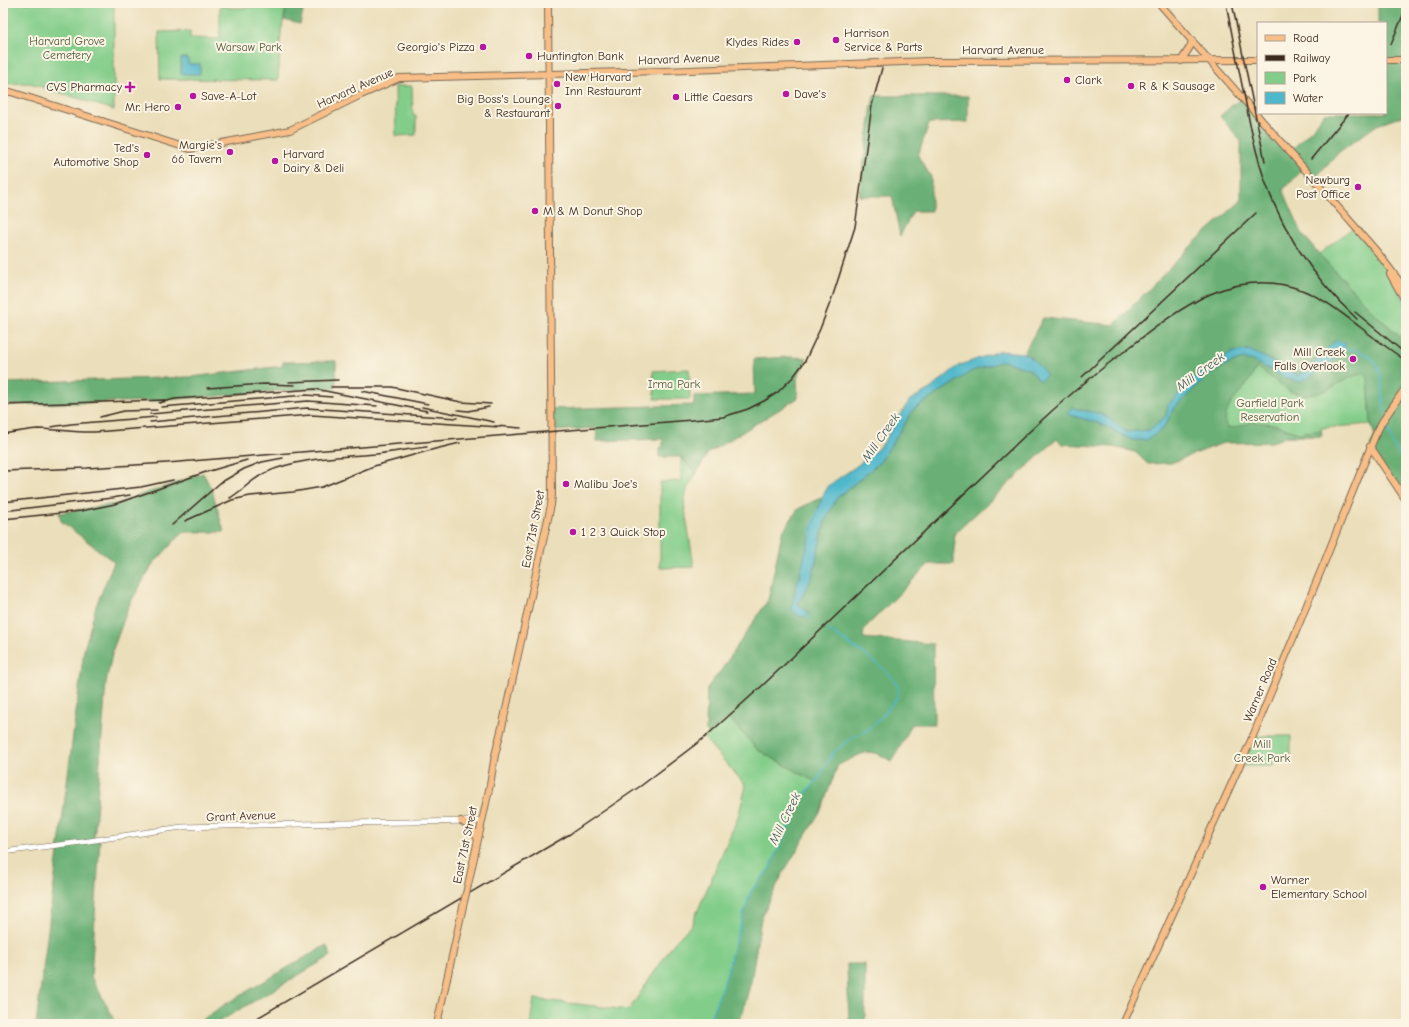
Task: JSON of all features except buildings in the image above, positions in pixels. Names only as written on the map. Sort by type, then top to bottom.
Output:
[{"type":"main road","name":"East 71st Street","points":[[437,1024],[551,505],[548,3]]},
{"type":"main road","points":[[1159,3],[1381,257],[1406,290]]},
{"type":"main road","points":[[1181,61],[1190,47],[1192,40]]},
{"type":"main road","name":"Harvard Avenue","points":[[3,92],[11,92],[190,149],[290,130],[399,78],[921,61],[1257,60]]},
{"type":"main road","points":[[1387,60],[1406,60]]},
{"type":"main road","points":[[1381,257],[1406,302]]},
{"type":"main road","points":[[1392,278],[1406,296]]},
{"type":"main road","name":"Warner Road","points":[[1124,1024],[1253,736],[1370,446],[1382,422],[1406,387]]},
{"type":"main road","points":[[1370,446],[1406,500]]},
{"type":"main road","points":[[461,821],[470,826],[477,838]]},
{"type":"street","name":"Grant Avenue","points":[[3,852],[74,844],[182,827],[481,821]]},
{"type":"green space","name":"Harvard Grove Cemetery","points":[[3,3],[114,3],[114,110],[30,83],[3,84]]},
{"type":"green space","name":"Warsaw Park","points":[[265,3],[287,3],[281,32],[278,80],[160,79],[159,32],[190,31],[190,38],[220,39],[220,6],[235,8],[264,7]]},
{"type":"green space","points":[[287,3],[305,3],[300,24],[284,20]]},
{"type":"green space","points":[[1380,3],[1406,3],[1406,115],[1377,125],[1339,152],[1314,179],[1304,168],[1283,190],[1302,233],[1319,254],[1374,313],[1406,342],[1406,500],[1370,446],[1375,436],[1371,424],[1368,378],[1365,375],[1354,376],[1319,393],[1303,395],[1291,392],[1257,367],[1231,405],[1226,415],[1226,427],[1234,428],[1252,422],[1274,424],[1298,433],[1321,430],[1322,436],[1288,436],[1272,442],[1223,443],[1171,463],[1148,464],[1135,452],[1113,447],[1063,444],[1057,439],[954,534],[954,564],[929,564],[864,629],[863,638],[933,644],[934,724],[912,724],[892,762],[876,753],[870,752],[859,755],[838,765],[821,810],[782,875],[761,918],[751,982],[739,1024],[708,1024],[726,977],[751,891],[770,868],[802,797],[816,782],[758,750],[728,717],[708,734],[706,730],[707,688],[722,669],[768,600],[782,533],[798,509],[822,497],[807,547],[797,604],[812,577],[825,521],[837,498],[880,462],[914,409],[972,371],[1003,361],[1029,369],[1040,381],[1033,359],[1024,353],[1043,318],[1114,325],[1196,241],[1241,201],[1241,141],[1220,116],[1242,97],[1290,152],[1316,125],[1323,114],[1387,114],[1387,22],[1378,22],[1378,6]],"holes":[[[1336,340],[1300,382],[1253,361],[1243,359],[1226,365],[1208,376],[1174,408],[1163,429],[1132,440],[1101,424],[1073,416],[1072,407],[1101,414],[1127,432],[1149,430],[1166,416],[1168,405],[1233,352],[1249,350],[1284,369],[1299,375],[1306,371]]]},
{"type":"green space","points":[[395,86],[412,86],[413,116],[416,116],[416,135],[396,136]]},
{"type":"green space","points":[[874,96],[968,96],[968,122],[929,123],[918,156],[931,177],[931,211],[913,211],[900,236],[892,196],[859,196]]},
{"type":"green space","points":[[1355,226],[1378,253],[1406,302],[1406,342],[1374,313],[1319,254]]},
{"type":"green space","points":[[792,357],[807,358],[797,378],[798,398],[708,453],[696,474],[681,457],[659,457],[659,449],[663,446],[663,439],[597,441],[596,428],[552,431],[551,409],[694,405],[694,396],[755,394],[754,359]]},
{"type":"green space","points":[[336,361],[336,388],[152,401],[3,405],[3,383],[191,377],[283,366],[283,362]]},
{"type":"green space","name":"Garfield Park Reservation","points":[[1253,366],[1259,368],[1291,392],[1358,374],[1364,370],[1368,378],[1371,424],[1321,428],[1322,436],[1221,436],[1227,409],[1232,400],[1247,384],[1252,373]]},
{"type":"green space","name":"Irma Park","points":[[689,369],[690,399],[655,399],[653,371]]},
{"type":"green space","points":[[681,457],[696,474],[687,489],[684,503],[694,567],[660,568],[660,482],[681,481]]},
{"type":"green space","points":[[203,473],[212,490],[224,532],[183,532],[153,564],[130,603],[113,649],[106,683],[94,840],[100,840],[91,977],[117,1024],[36,1024],[84,650],[96,606],[114,562],[61,521],[59,513],[115,504]]},
{"type":"green space","points":[[728,717],[758,750],[816,782],[802,797],[770,868],[751,891],[726,977],[708,1024],[530,1024],[534,999],[629,1010],[674,943],[692,924],[738,817],[746,786],[704,738]]},
{"type":"green space","name":"Mill Creek Park","points":[[1253,736],[1291,736],[1291,761],[1273,762],[1273,766],[1239,766]]},
{"type":"green space","points":[[326,945],[331,956],[215,1024],[196,1024],[224,1005]]},
{"type":"green space","points":[[847,964],[865,964],[865,1024],[849,1024]]},
{"type":"water","points":[[181,58],[188,58],[188,64],[200,64],[200,74],[181,74]]},
{"type":"water","points":[[1336,340],[1346,344],[1341,355],[1309,378],[1300,382],[1287,379],[1253,361],[1243,359],[1226,365],[1208,376],[1174,408],[1163,429],[1147,440],[1132,440],[1101,424],[1067,413],[1072,407],[1101,414],[1127,432],[1149,430],[1166,416],[1168,405],[1195,377],[1233,352],[1249,350],[1284,369],[1299,375],[1306,371]]},
{"type":"water","points":[[999,351],[1024,353],[1033,359],[1047,375],[1040,381],[1029,369],[1003,361],[972,371],[914,409],[880,462],[837,498],[825,521],[812,577],[798,604],[810,614],[804,617],[799,616],[791,609],[792,603],[822,497],[829,485],[858,465],[882,445],[910,400],[930,389],[958,366]]},
{"type":"waterway","name":"Mill Creek","points":[[1343,348],[1358,351],[1368,356],[1375,362],[1381,378],[1385,412]]},
{"type":"waterway","name":"Mill Creek","points":[[1387,420],[1391,440],[1406,468]]},
{"type":"waterway","name":"Mill Creek","points":[[811,534],[818,509]]},
{"type":"waterway","name":"Mill Creek","points":[[806,615],[812,619]]},
{"type":"waterway","name":"Mill Creek","points":[[708,1024],[726,977],[751,891],[770,868],[802,797],[816,782],[833,753],[847,741],[868,730],[882,717],[898,696],[898,686],[886,671],[863,653],[828,630]]},
{"type":"railway","points":[[1226,3],[1237,63],[1254,140],[1265,181],[1273,201],[1292,238],[1315,273],[1357,319]]},
{"type":"railway","points":[[1232,3],[1265,161]]},
{"type":"railway","points":[[1391,44],[1406,8]]},
{"type":"railway","points":[[3,471],[167,463],[692,420],[723,417],[748,409],[778,392],[793,377],[805,361],[820,329],[833,295],[855,227],[872,105],[882,68]]},
{"type":"railway","points":[[1311,159],[1348,114]]},
{"type":"railway","points":[[1082,377],[1256,213]]},
{"type":"railway","points":[[247,1024],[570,834],[642,785],[704,738],[762,686],[1054,409],[1091,377],[1187,306],[1208,295],[1229,287],[1251,283],[1275,283],[1299,289],[1331,305],[1406,361]]},
{"type":"railway","points":[[1355,312],[1406,354]]},
{"type":"railway","points":[[289,382],[338,380]]},
{"type":"railway","points":[[207,388],[265,384],[295,385]]},
{"type":"railway","points":[[331,387],[392,387],[461,402],[491,404]]},
{"type":"railway","points":[[159,403],[175,399],[315,389],[427,411]]},
{"type":"railway","points":[[362,391],[428,404]]},
{"type":"railway","points":[[161,407],[306,395],[332,397]]},
{"type":"railway","points":[[3,405],[165,400]]},
{"type":"railway","points":[[150,414],[308,401],[377,406]]},
{"type":"railway","points":[[422,407],[494,422]]},
{"type":"railway","points":[[458,410],[468,411],[489,407]]},
{"type":"railway","points":[[150,422],[307,408],[457,418]]},
{"type":"railway","points":[[100,417],[124,411],[157,410]]},
{"type":"railway","points":[[3,434],[38,429],[95,432],[311,415],[500,427]]},
{"type":"railway","points":[[51,427],[156,417]]},
{"type":"railway","points":[[495,426],[521,428]]},
{"type":"railway","points":[[185,521],[232,500],[250,496],[293,492],[322,487],[374,466],[460,443]]},
{"type":"railway","points":[[230,498],[265,473],[290,464],[334,457],[376,454],[427,447]]},
{"type":"railway","points":[[172,525],[220,483],[244,469],[262,462],[283,458]]},
{"type":"railway","points":[[3,519],[81,511],[115,504],[203,473],[247,460]]},
{"type":"railway","points":[[3,502],[141,487],[173,480]]},
{"type":"railway","points":[[3,511],[130,495]]},
{"type":"place","name":"Harrison Service & Parts","points":[[836,40]]},
{"type":"place","name":"Klydes Rides","points":[[797,42]]},
{"type":"place","name":"Georgio's Pizza","points":[[483,47]]},
{"type":"place","name":"Huntington Bank","points":[[529,56]]},
{"type":"place","name":"Clark","points":[[1067,80]]},
{"type":"place","name":"New Harvard Inn Restaurant","points":[[557,84]]},
{"type":"place","name":"R & K Sausage","points":[[1131,86]]},
{"type":"place","name":"CVS Pharmacy","points":[[130,87]]},
{"type":"place","name":"Dave's","points":[[786,94]]},
{"type":"place","name":"Save-A-Lot","points":[[193,96]]},
{"type":"place","name":"Little Caesars","points":[[676,97]]},
{"type":"place","name":"Big Boss's Lounge & Restaurant","points":[[558,106]]},
{"type":"place","name":"Mr. Hero","points":[[178,107]]},
{"type":"place","name":"Margie's 66 Tavern","points":[[230,152]]},
{"type":"place","name":"Ted's Automotive Shop","points":[[147,155]]},
{"type":"place","name":"Harvard Dairy & Deli","points":[[275,161]]},
{"type":"place","name":"Newburg Post Office","points":[[1358,187]]},
{"type":"place","name":"M & M Donut Shop","points":[[535,211]]},
{"type":"place","name":"Mill Creek Falls Overlook","points":[[1353,359]]},
{"type":"place","name":"Malibu Joe's","points":[[566,484]]},
{"type":"place","name":"1 2 3 Quick Stop","points":[[573,532]]},
{"type":"place","name":"Warner Elementary School","points":[[1263,887]]}]
